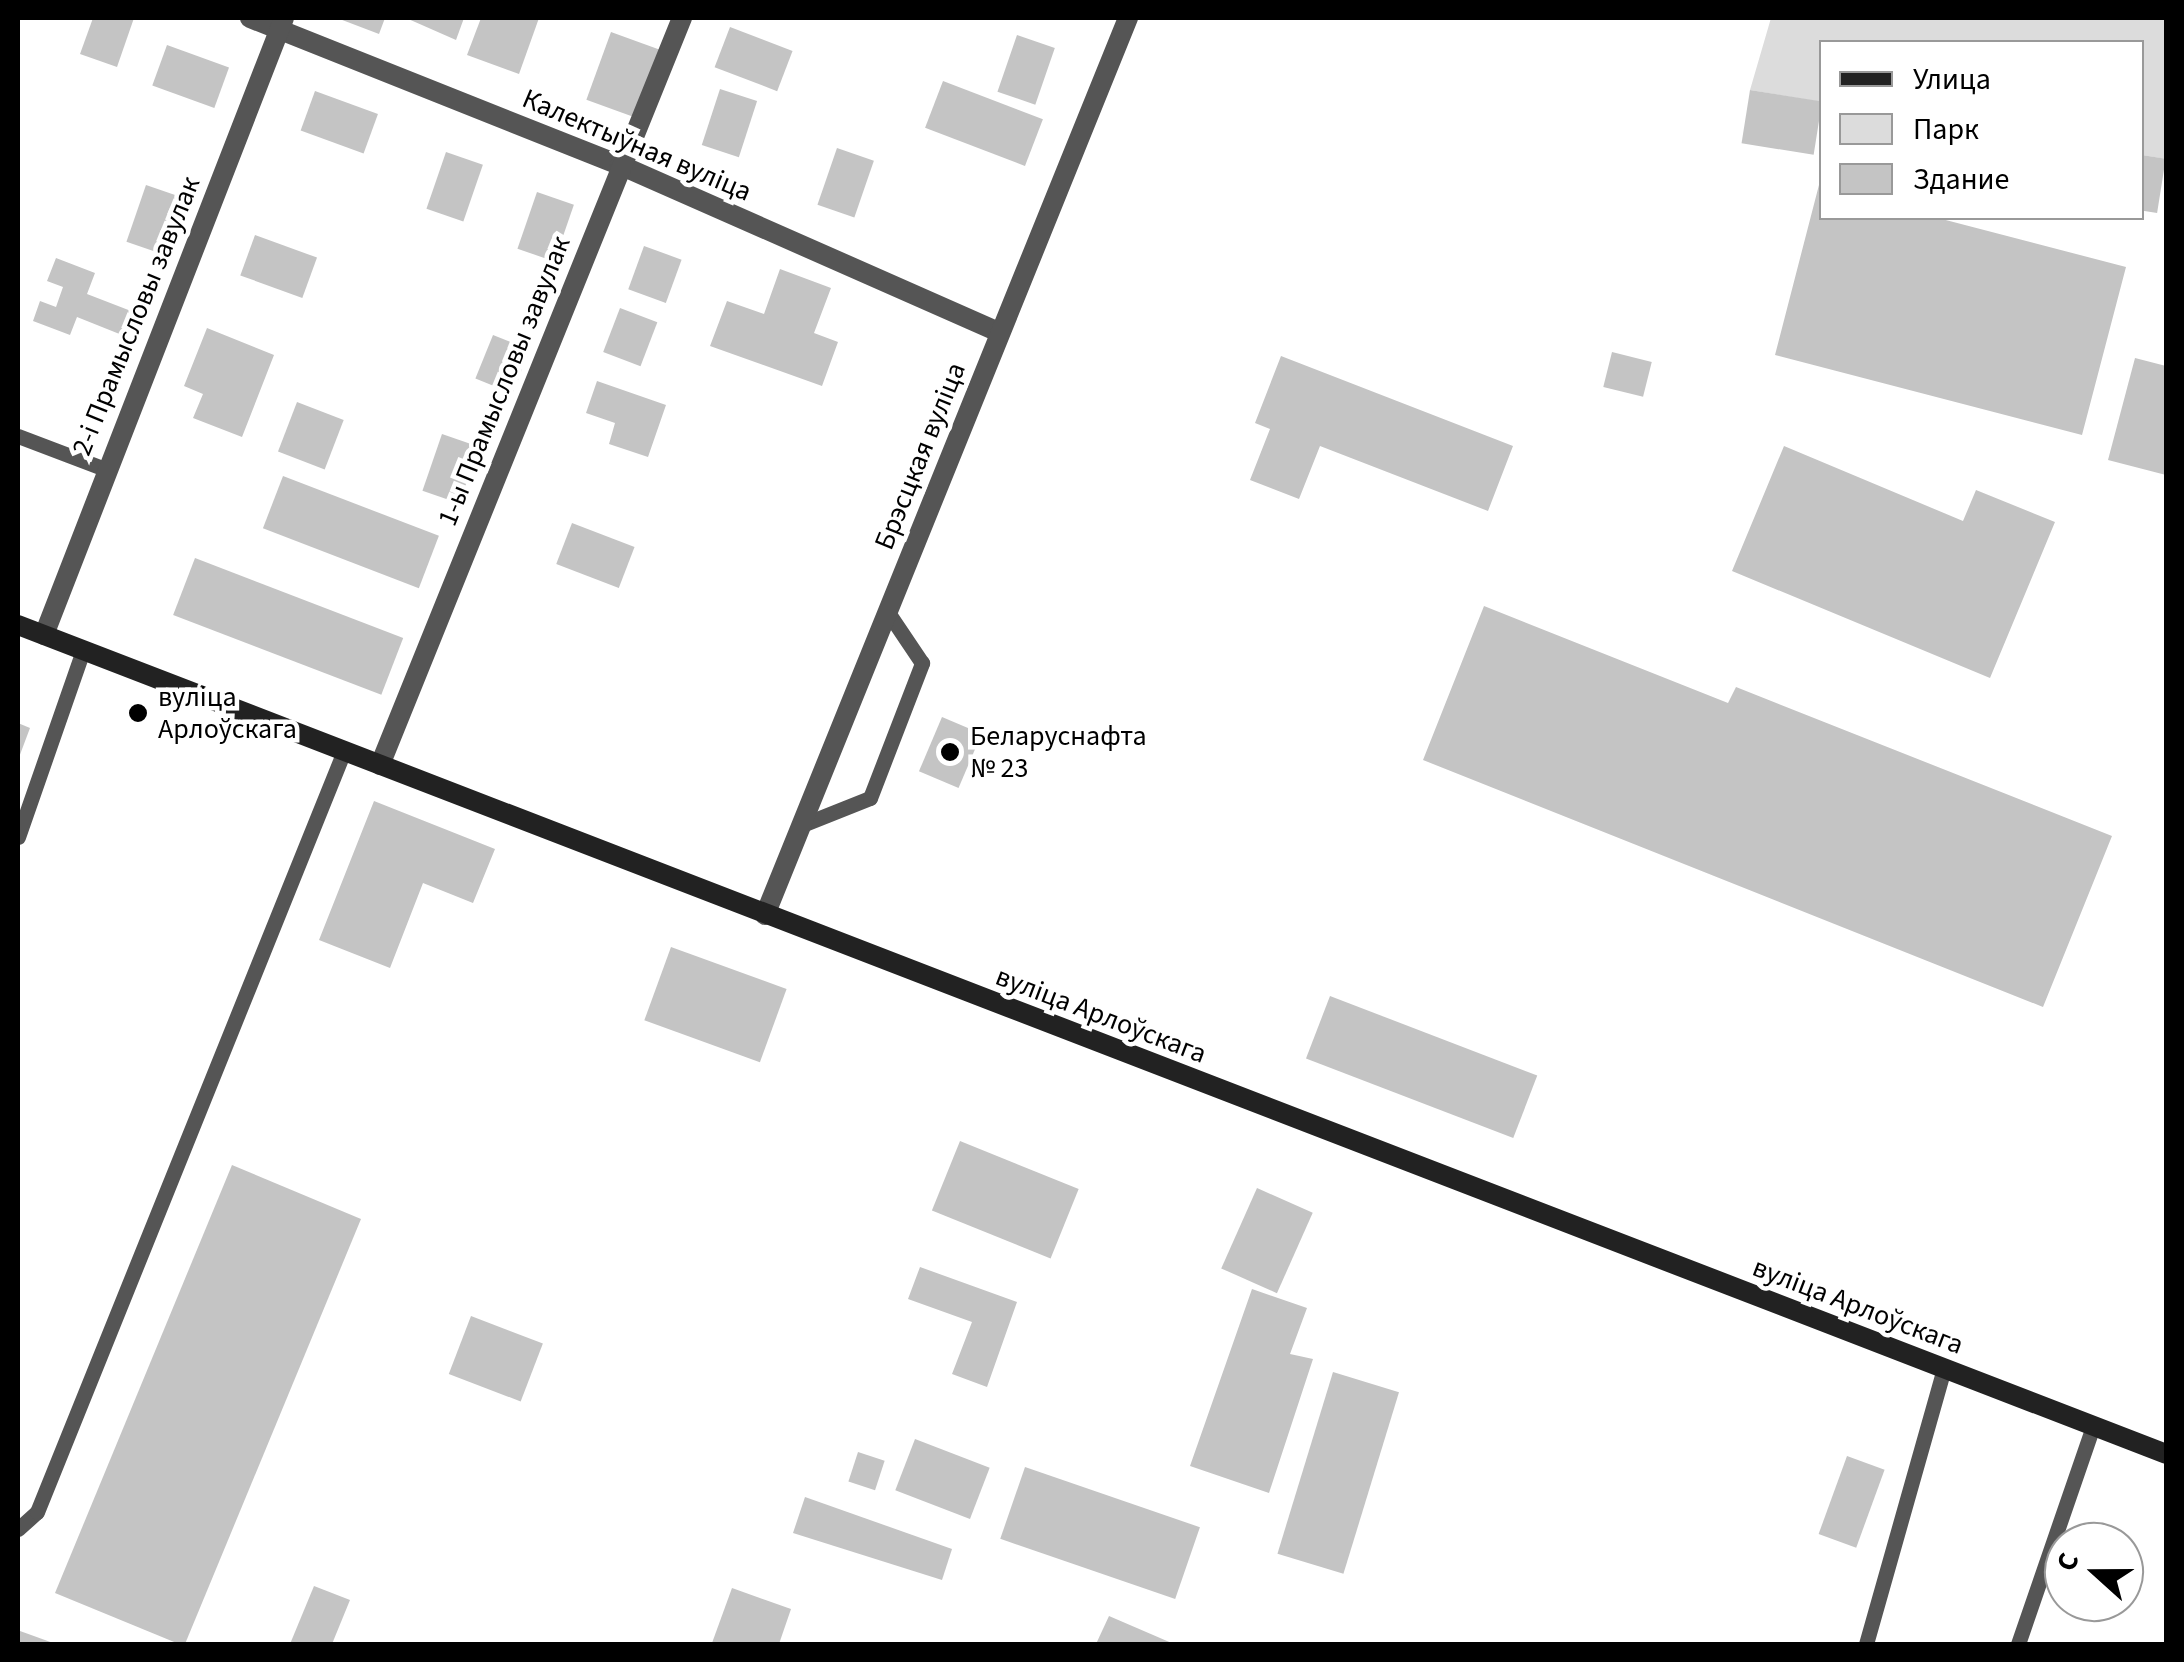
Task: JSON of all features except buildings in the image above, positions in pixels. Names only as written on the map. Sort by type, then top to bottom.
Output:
[{"type":"street","name":"Калектыўная вуліца","points":[[250,18],[281,23],[620,165],[999,332]]},
{"type":"street","name":"1-ы Прамысловы завулак","points":[[380,765],[682,18]]},
{"type":"street","name":"Брэсцкая вуліца","points":[[765,915],[1128,18]]},
{"type":"street","name":"2-і Прамысловы завулак","points":[[44,635],[105,469],[281,23]]},
{"type":"street","name":"вуліца Арлоўскага","points":[[18,625],[2166,1454]]},
{"type":"lane","points":[[18,436],[105,469]]},
{"type":"lane","points":[[802,824],[870,798],[922,663],[887,611]]},
{"type":"lane","points":[[18,837],[83,650]]},
{"type":"lane","points":[[18,1530],[37,1512],[344,752]]},
{"type":"lane","points":[[1866,1644],[1944,1368]]},
{"type":"lane","points":[[2018,1644],[2092,1426]]},
{"type":"green space","points":[[1771,18],[2166,18],[2166,159],[2144,155],[2144,40],[1819,40],[1819,102],[1750,90]]},
{"type":"place","name":"вуліца Арлоўскага","points":[[138,713]]},
{"type":"place","name":"Беларуснафта № 23","points":[[950,752]]}]
